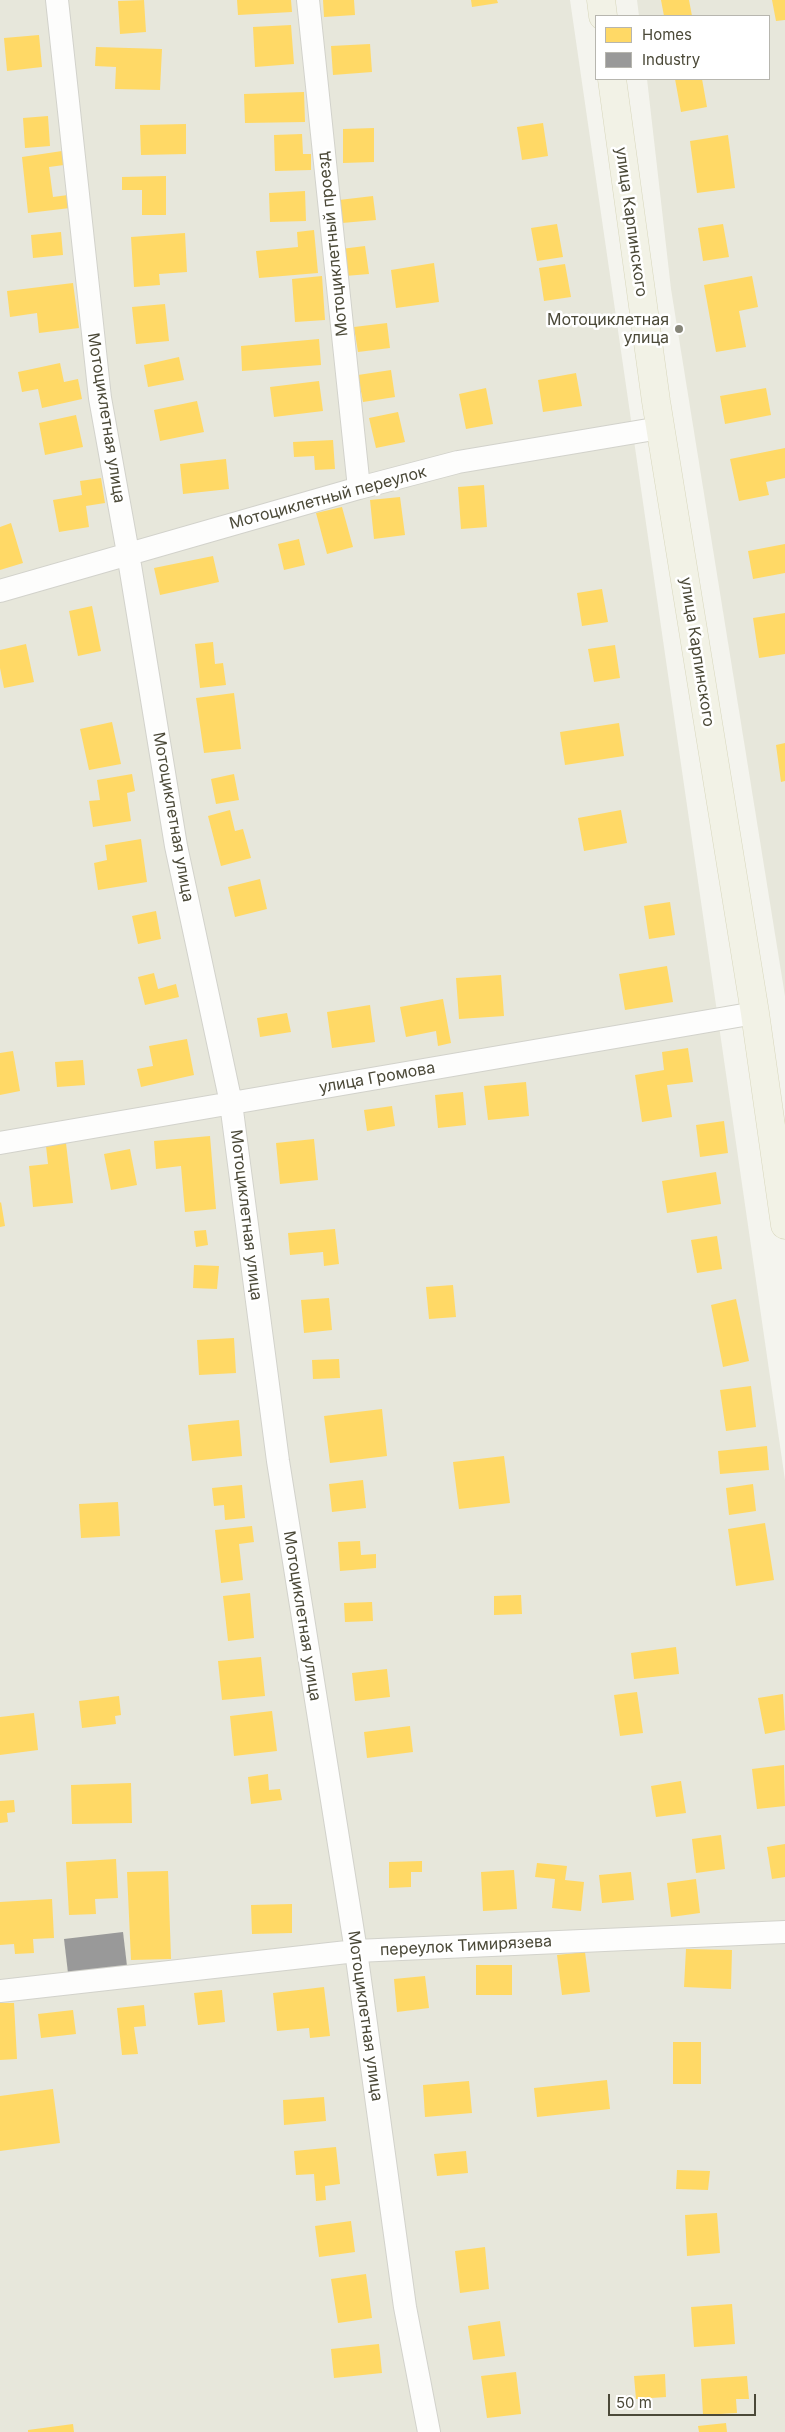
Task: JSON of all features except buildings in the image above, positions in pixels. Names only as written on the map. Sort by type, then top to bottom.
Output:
[{"type":"main road","points":[[601,0],[603,15]]},
{"type":"main road","name":"улица Карпинского","points":[[612,80],[660,428],[755,1013],[785,1225]]},
{"type":"street","name":"Мотоциклетная улица","points":[[57,0],[100,398],[128,553],[176,846],[231,1103],[280,1471],[356,1951],[405,2307],[429,2432]]},
{"type":"street","name":"Мотоциклетный проезд","points":[[308,0],[359,488]]},
{"type":"street","name":"Мотоциклетный переулок","points":[[0,591],[128,553],[458,462],[660,428]]},
{"type":"street","name":"улица Громова","points":[[0,1143],[755,1013]]},
{"type":"street","name":"переулок Тимирязева","points":[[0,1991],[356,1951],[785,1932]]},
{"type":"shaded area","points":[[0,0],[570,0],[785,1480],[785,2432],[0,2432]]},
{"type":"shaded area","points":[[637,0],[785,0],[785,996],[671,289],[647,80],[770,80],[770,15],[639,15]]},
{"type":"place","name":"Мотоциклетная улица","points":[[679,329]]}]
